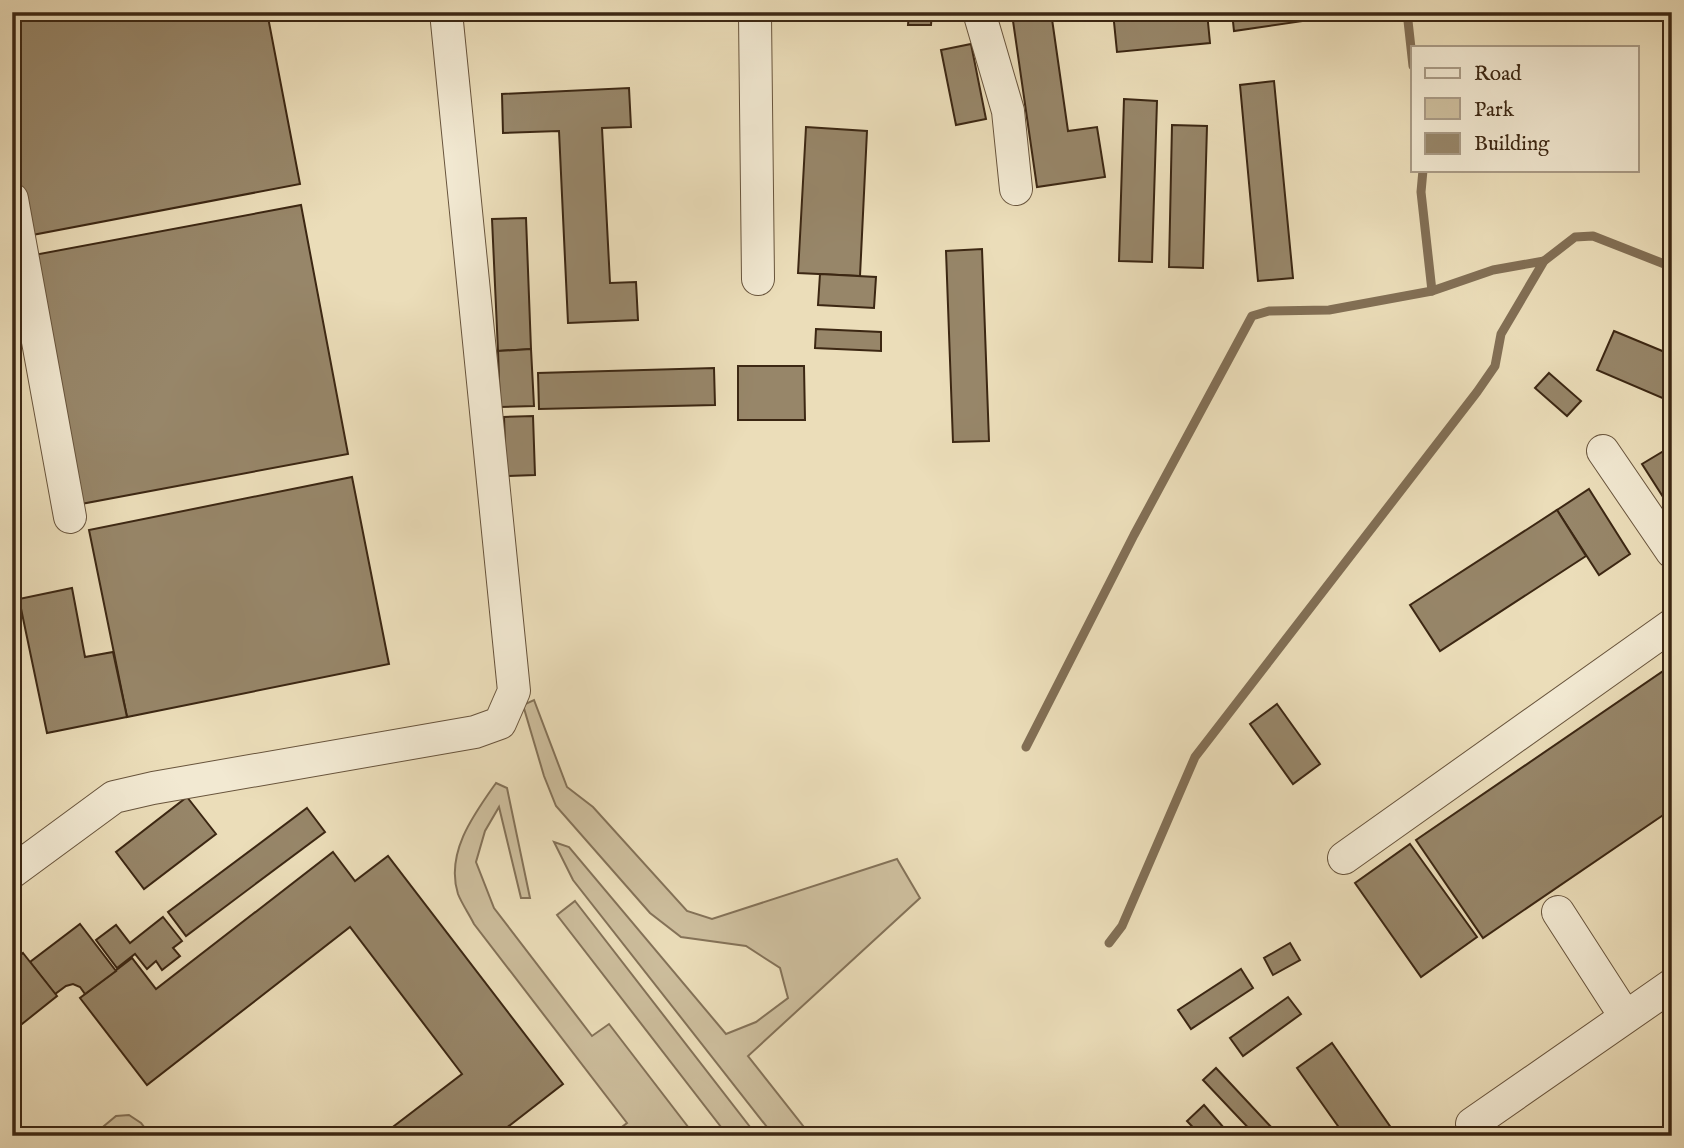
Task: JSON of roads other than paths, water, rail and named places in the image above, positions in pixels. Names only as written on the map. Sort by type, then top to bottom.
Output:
[{"type":"street","points":[[12,872],[114,797],[167,785],[475,732],[500,723],[514,691],[446,12]]},
{"type":"street","points":[[752,12],[755,16],[758,279]]},
{"type":"street","points":[[979,12],[1008,111],[1016,189]]},
{"type":"street","points":[[12,199],[70,517]]},
{"type":"street","points":[[1604,451],[1672,552]]},
{"type":"street","points":[[1344,858],[1672,625]]},
{"type":"street","points":[[1558,912],[1625,1016]]},
{"type":"street","points":[[1472,1124],[1672,985]]},
{"type":"waterway","points":[[1407,12],[1411,48]]},
{"type":"waterway","points":[[1423,172],[1421,192],[1432,291]]},
{"type":"waterway","points":[[1109,943],[1122,926],[1195,757],[1477,392],[1495,366],[1501,334],[1544,261],[1575,237],[1593,236],[1672,267]]},
{"type":"waterway","points":[[1026,747],[1134,535],[1252,316],[1269,311],[1329,310],[1432,291],[1493,270],[1544,261]]}]
